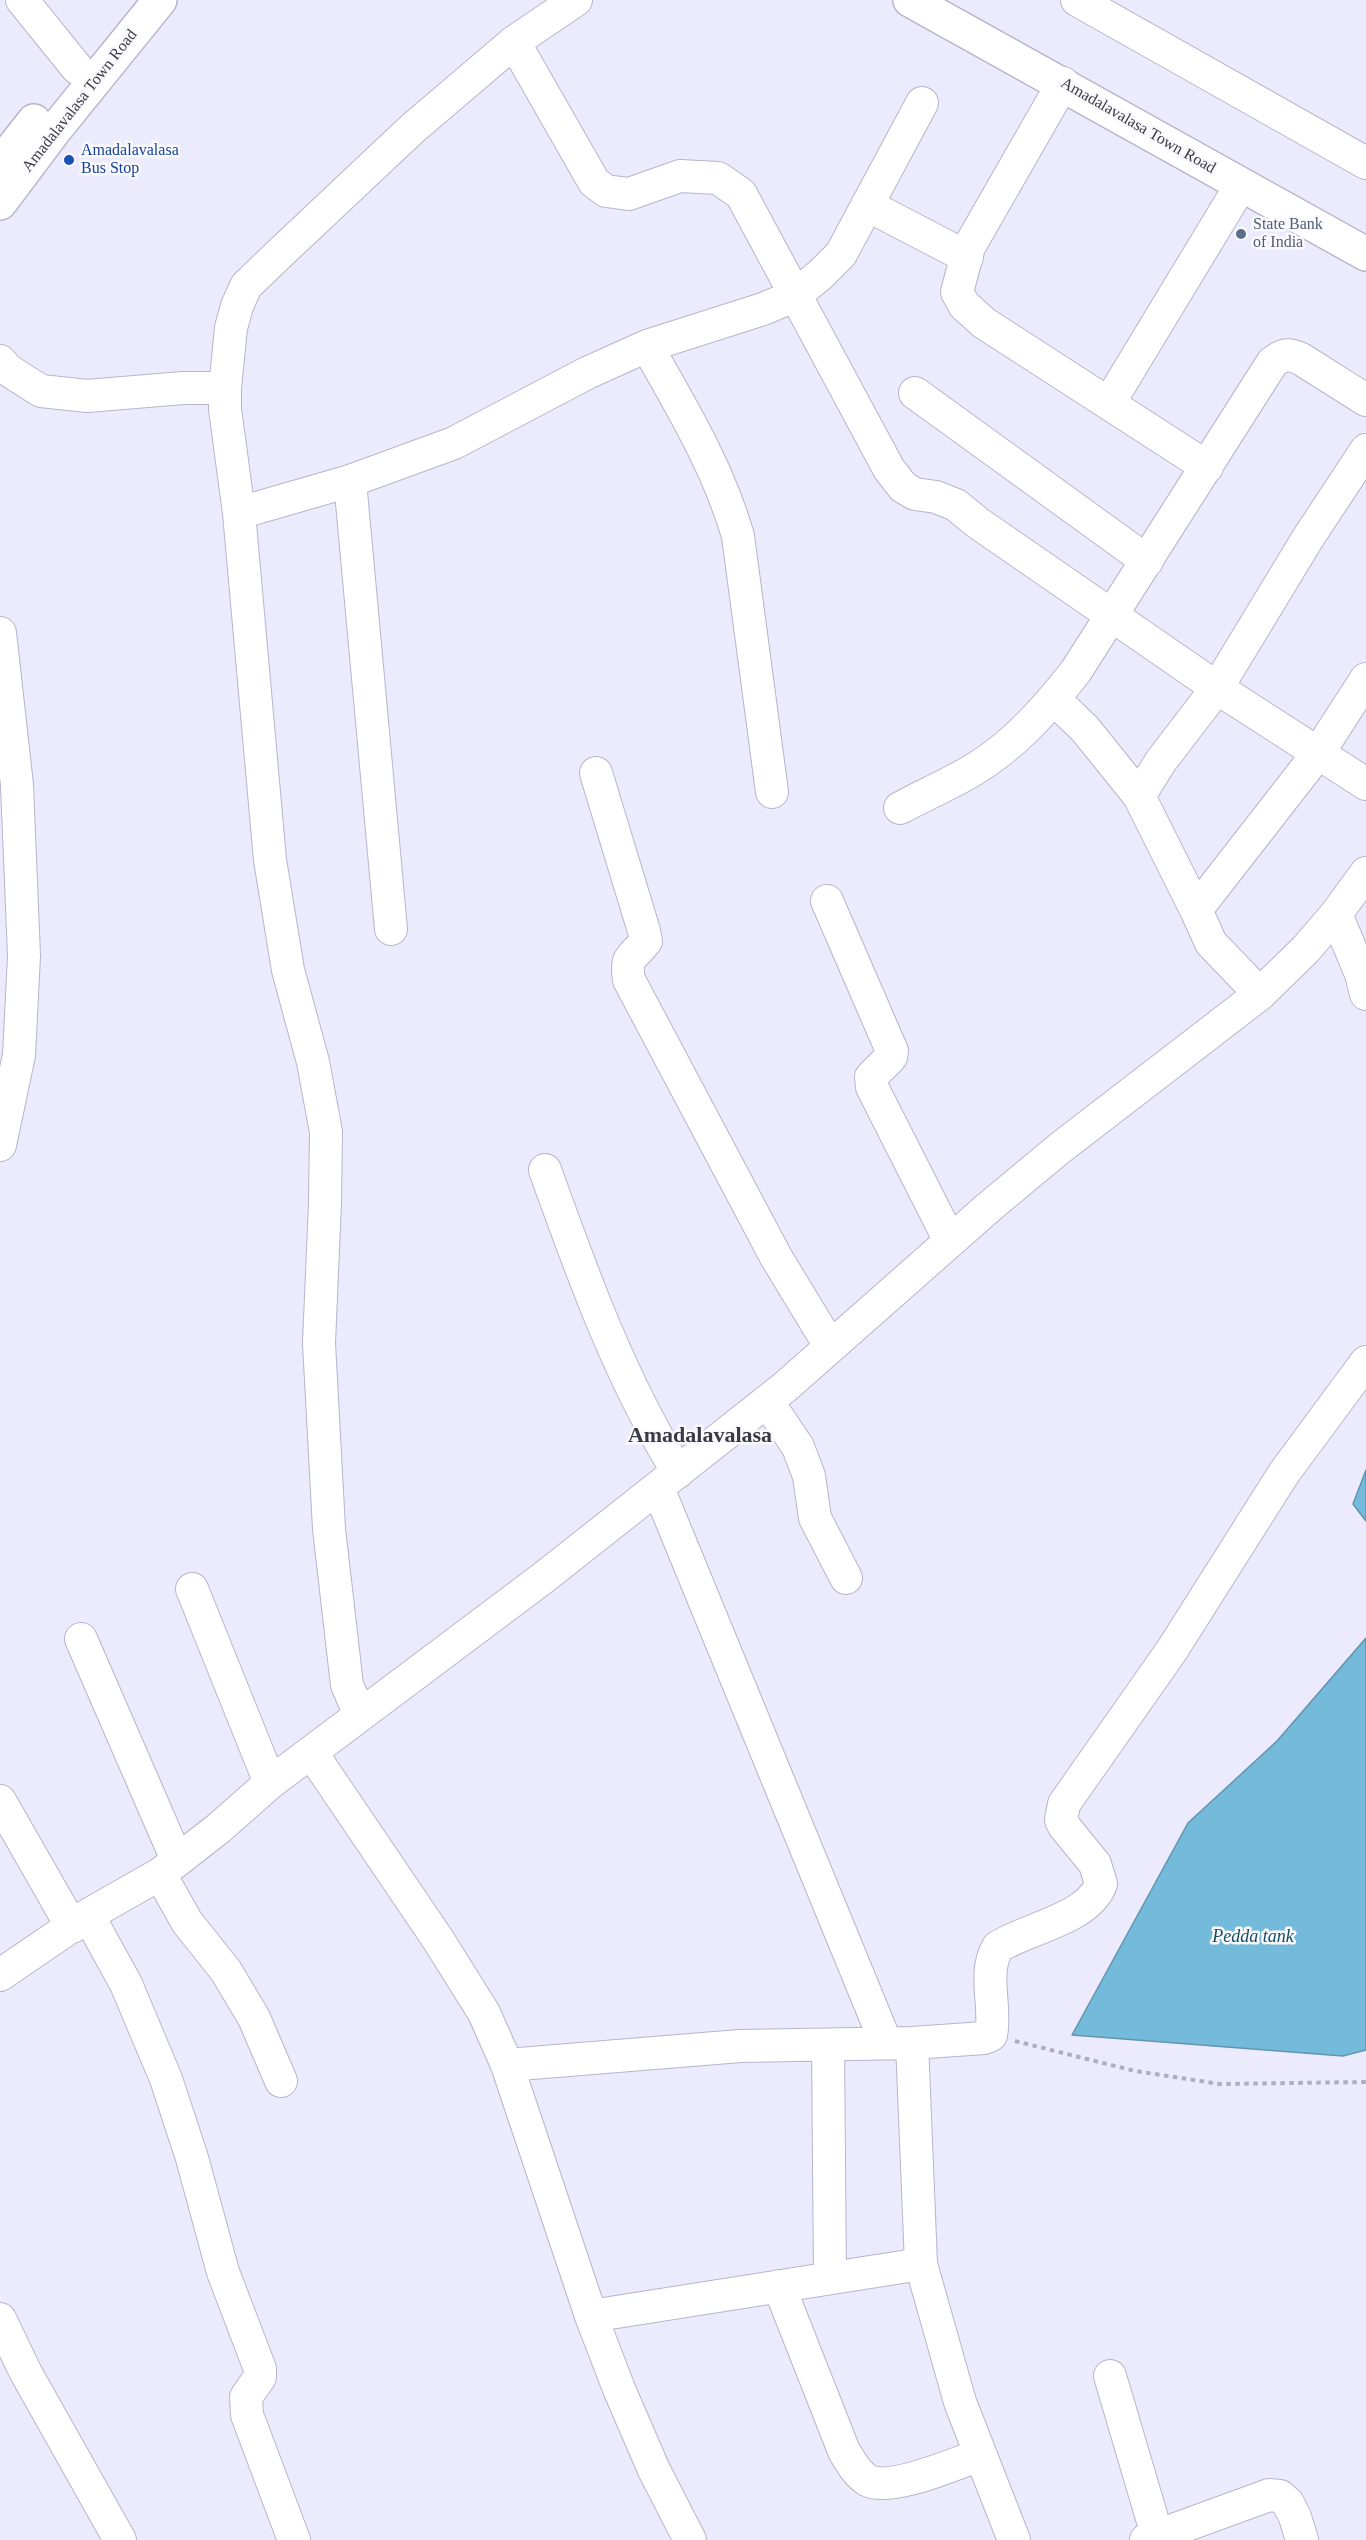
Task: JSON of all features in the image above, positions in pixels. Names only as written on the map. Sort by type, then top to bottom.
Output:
[{"type":"main road","name":"Amadalavalasa Town Road","points":[[0,164],[131,0]]},
{"type":"main road","name":"Amadalavalasa Town Road","points":[[0,203],[54,131],[160,0]]},
{"type":"main road","name":"Amadalavalasa Town Road","points":[[910,0],[1063,83],[1366,254]]},
{"type":"main road","name":"Amadalavalasa Town Road","points":[[951,0],[1366,230]]},
{"type":"street","points":[[22,0],[77,68]]},
{"type":"street","points":[[360,1715],[347,1685],[329,1529],[319,1343],[326,1203],[326,1132],[313,1062],[288,970],[270,861],[239,513],[225,409],[231,328],[246,286],[412,129],[514,42],[576,0]]},
{"type":"street","points":[[1077,0],[1366,163]]},
{"type":"street","points":[[514,42],[594,182],[606,191],[629,194],[680,176],[718,178],[730,184],[741,194],[889,469],[903,487],[915,494],[936,497],[956,505],[978,523],[1217,688],[1366,784]]},
{"type":"street","points":[[1063,83],[969,247],[957,292],[964,305],[984,323],[1207,467]]},
{"type":"street","points":[[239,513],[350,482],[454,443],[587,373],[647,346],[763,309],[794,296],[841,254],[922,103]]},
{"type":"street","points":[[1109,403],[1240,184]]},
{"type":"street","points":[[867,206],[967,257]]},
{"type":"street","points":[[647,346],[702,442],[728,501],[738,536],[772,792]]},
{"type":"street","points":[[900,808],[974,769],[1008,745],[1044,712],[1076,671],[1112,616],[1272,363],[1282,355],[1290,354],[1366,400]]},
{"type":"street","points":[[0,361],[8,370],[41,391],[87,396],[183,387],[225,388]]},
{"type":"street","points":[[915,393],[1147,561]]},
{"type":"street","points":[[1139,796],[1161,761],[1217,688],[1308,538],[1366,450]]},
{"type":"street","points":[[350,482],[392,929]]},
{"type":"street","points":[[0,633],[17,784],[24,956],[19,1054],[0,1145]]},
{"type":"street","points":[[1196,910],[1319,752],[1366,679]]},
{"type":"street","points":[[1054,699],[1085,729],[1139,796],[1211,943],[1260,994]]},
{"type":"street","points":[[596,773],[646,941],[630,956],[627,966],[629,980],[776,1257],[830,1346]]},
{"type":"street","points":[[0,1975],[80,1921],[169,1867],[310,1752],[668,1480],[767,1401],[1060,1148],[1260,994],[1306,949],[1336,914],[1366,873]]},
{"type":"street","points":[[827,901],[892,1051],[891,1057],[870,1077],[872,1087],[950,1241]]},
{"type":"street","points":[[1336,914],[1361,974],[1366,994]]},
{"type":"street","points":[[545,1170],[574,1253],[899,2043],[921,2264],[960,2402],[1014,2540]]},
{"type":"street","points":[[507,2065],[740,2046],[899,2043],[984,2038],[991,2035],[993,2025],[991,1966],[998,1947],[1069,1915],[1092,1899],[1101,1884],[1095,1864],[1061,1820],[1064,1804],[1172,1650],[1284,1473],[1366,1362]]},
{"type":"street","points":[[767,1401],[798,1447],[809,1476],[815,1518],[846,1578]]},
{"type":"street","points":[[192,1589],[270,1784]]},
{"type":"street","points":[[81,1638],[169,1867],[187,1922],[226,1971],[254,2018],[281,2081]]},
{"type":"street","points":[[310,1752],[484,2013],[507,2065],[591,2316],[619,2389],[654,2470],[690,2540]]},
{"type":"street","points":[[0,1801],[130,1994],[166,2079],[192,2158],[223,2272],[260,2369],[260,2377],[246,2397],[247,2415],[294,2540]]},
{"type":"street","points":[[828,2045],[830,2278]]},
{"type":"street","points":[[591,2316],[921,2264]]},
{"type":"street","points":[[779,2286],[844,2451],[867,2480],[880,2484],[907,2479],[981,2455]]},
{"type":"street","points":[[0,2319],[26,2373],[120,2540]]},
{"type":"street","points":[[1110,2376],[1152,2538],[1269,2496],[1280,2496],[1288,2503],[1302,2540]]},
{"type":"path","points":[[991,2035],[1135,2071],[1220,2084],[1366,2082]]},
{"type":"water","points":[[1366,1470],[1366,1521],[1353,1504]]},
{"type":"water","name":"Pedda tank","points":[[1366,1638],[1366,2050],[1343,2056],[1072,2035],[1188,1823],[1277,1741]]},
{"type":"place","name":"Amadalavalasa Bus Stop","points":[[69,160]]},
{"type":"place","name":"State Bank of India","points":[[1241,234]]},
{"type":"district","name":"Amadalavalasa","points":[[700,1436]]}]
